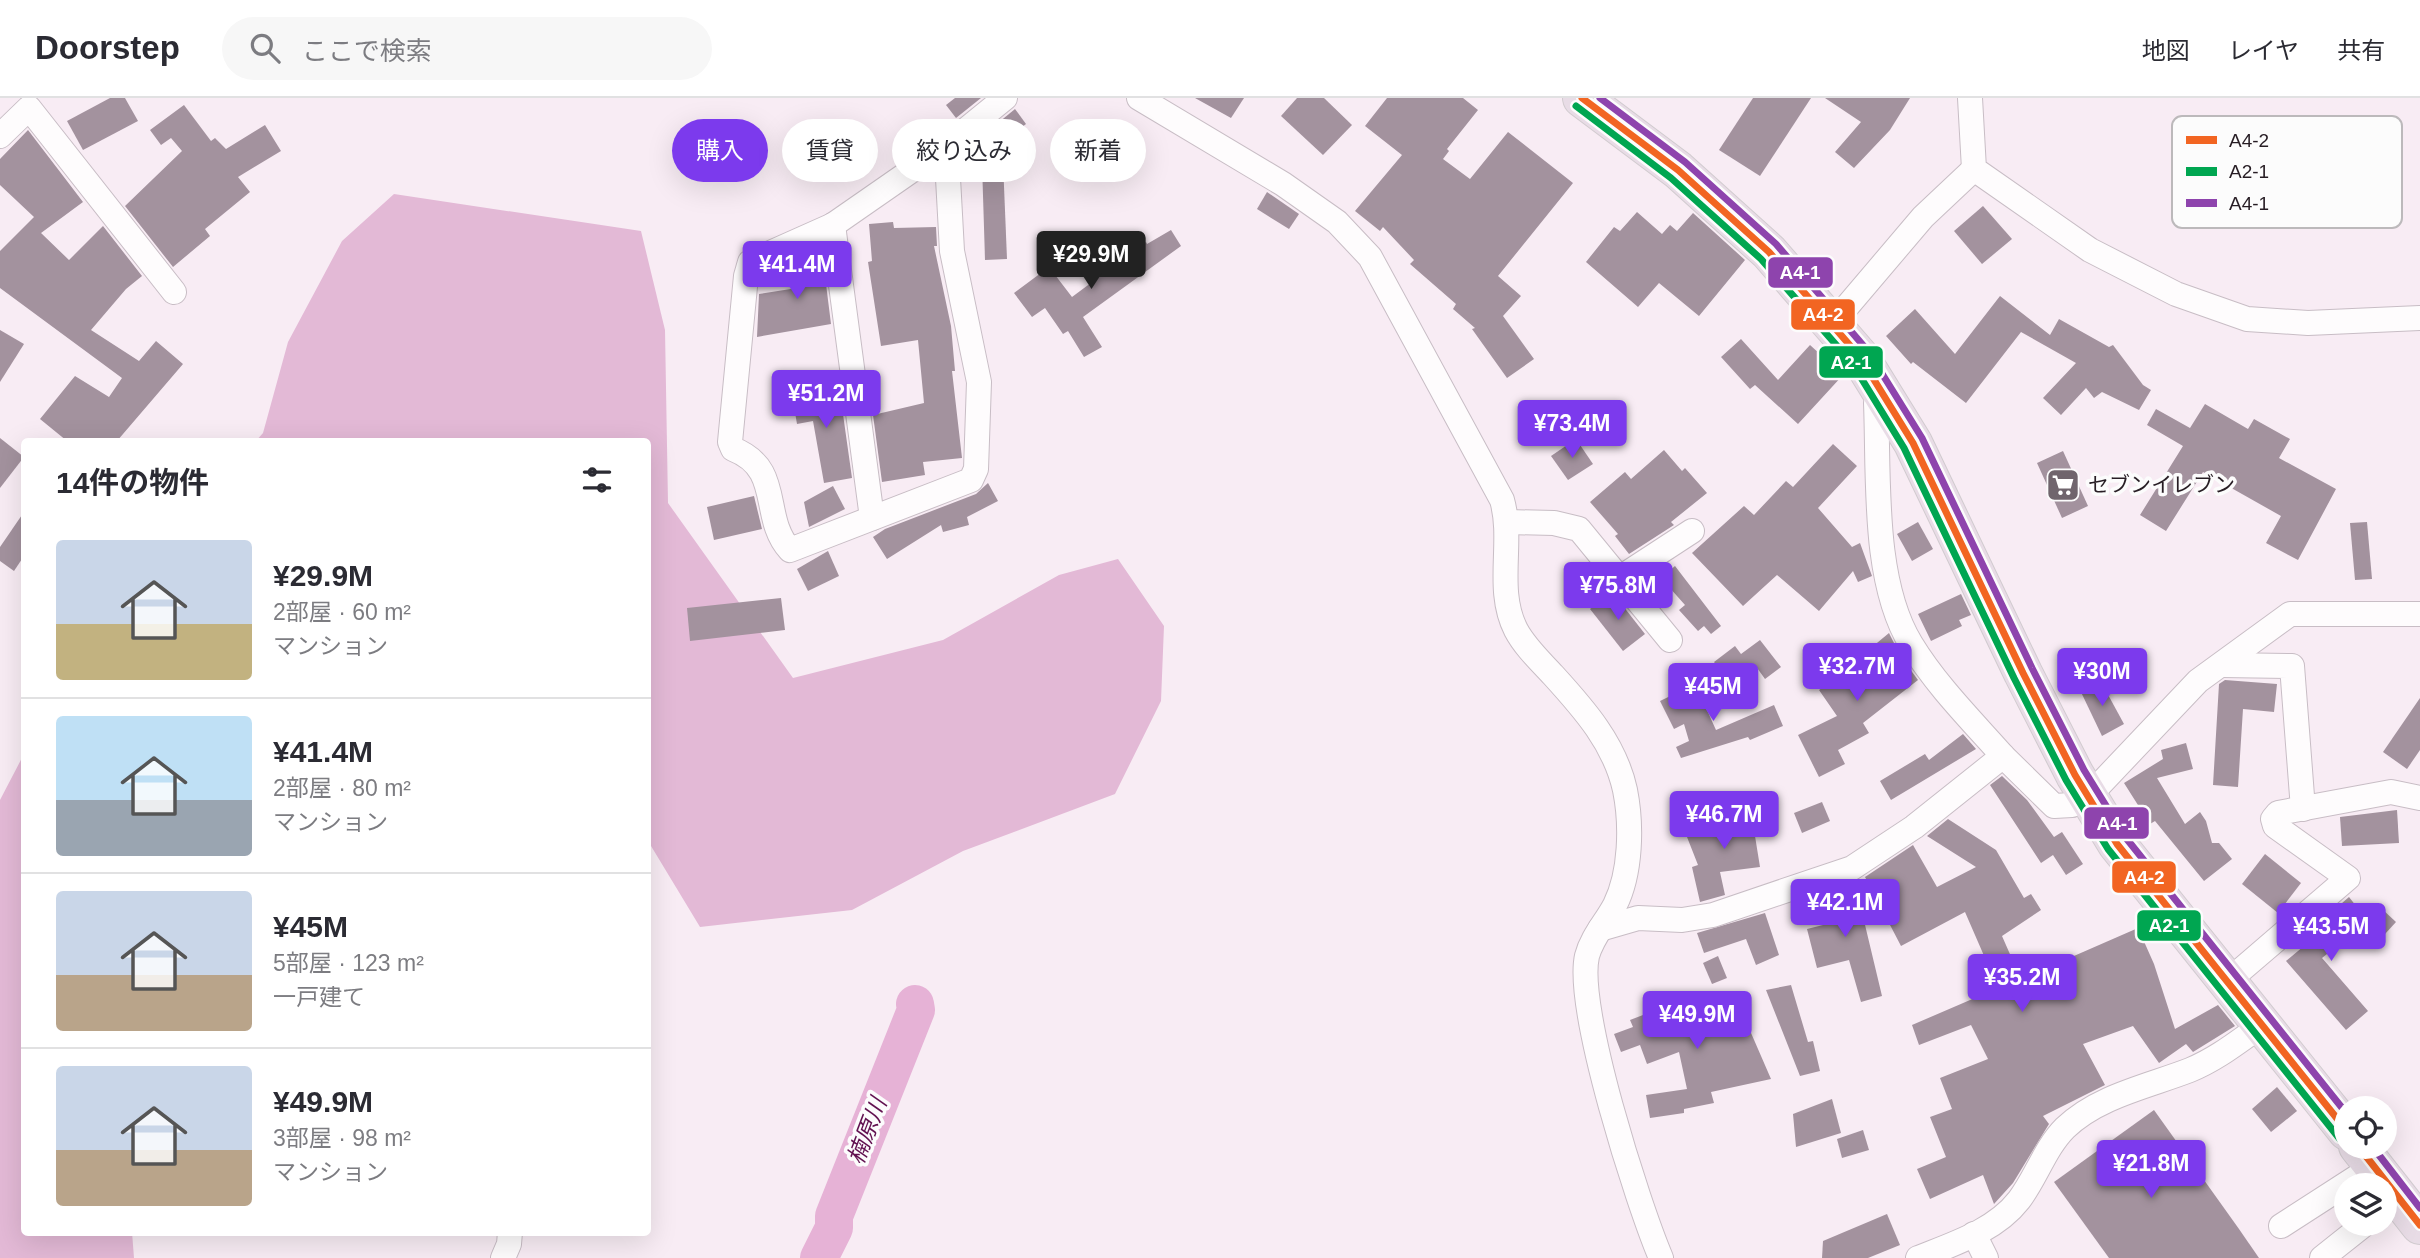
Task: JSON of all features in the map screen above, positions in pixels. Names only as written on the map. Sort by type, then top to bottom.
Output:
[{"type":"highway","points":[[1582,98],[1678,170],[1769,252],[1860,356],[1913,443],[2023,673],[2088,797],[2144,881],[2334,1115]]},
{"type":"highway","points":[[2368,1159],[2402,1210]]},
{"type":"street","points":[[979,119],[1005,98]]},
{"type":"street","points":[[1833,323],[1923,217],[1974,169],[1970,98]]},
{"type":"street","points":[[1147,100],[1283,184],[1338,222],[1370,257],[1502,500],[1507,522],[1504,576],[1515,628],[1526,645],[1594,722],[1617,763],[1625,790],[1630,831],[1624,873],[1616,904],[1587,957],[1586,995],[1591,1028],[1632,1174],[1661,1258]]},
{"type":"street","points":[[0,136],[38,103],[174,292]]},
{"type":"street","points":[[1974,169],[2090,250],[2176,294],[2247,318],[2308,323],[2420,318]]},
{"type":"street","points":[[895,182],[833,225],[750,262],[746,276],[730,442],[733,449],[749,455],[761,467],[781,540],[790,550],[971,480],[976,469],[979,382],[952,251],[948,182]]},
{"type":"street","points":[[833,225],[872,518]]},
{"type":"street","points":[[1885,395],[1876,403],[1883,548],[1892,600],[1909,642],[1937,682],[2003,756],[2054,806],[2072,805],[2088,797],[2198,681],[2290,614],[2420,614]]},
{"type":"street","points":[[1507,522],[1554,523],[1579,529],[1670,640]]},
{"type":"street","points":[[1620,578],[1692,531]]},
{"type":"street","points":[[2222,666],[2292,666],[2304,809]]},
{"type":"street","points":[[1600,929],[1638,918],[1682,920],[1713,915],[1852,868],[1914,827],[2003,756]]},
{"type":"street","points":[[2227,982],[2348,878],[2275,826],[2273,818],[2278,813],[2391,792],[2420,797]]},
{"type":"street","points":[[1919,1258],[1974,1234],[2006,1214],[2018,1201],[2065,1128],[2128,1092],[2214,1059],[2262,1025]]},
{"type":"street","points":[[2281,1226],[2362,1159]]},
{"type":"street","points":[[1974,1234],[1986,1258]]},
{"type":"street","points":[[503,1258],[510,1236]]},
{"type":"street","points":[[2322,1258],[2350,1236]]},
{"type":"shaded area","points":[[394,194],[641,231],[665,330],[668,503],[793,678],[943,640],[1059,575],[1118,559],[1164,626],[1161,701],[1115,794],[963,851],[852,910],[700,927],[651,846],[651,438],[259,438],[263,433],[288,342],[342,241]]},
{"type":"shaded area","points":[[21,760],[21,1236],[132,1236],[134,1258],[0,1258],[0,800]]},
{"type":"building","points":[[110,98],[125,98],[138,121],[83,150],[67,121]]},
{"type":"building","points":[[955,98],[981,98],[956,118],[946,105]]},
{"type":"building","points":[[1195,98],[1244,98],[1231,118]]},
{"type":"building","points":[[1297,98],[1324,98],[1352,125],[1323,155],[1281,116]]},
{"type":"building","points":[[1387,98],[1463,98],[1478,110],[1447,149],[1449,151],[1443,159],[1470,179],[1508,132],[1573,183],[1498,276],[1521,296],[1503,316],[1534,359],[1507,378],[1472,329],[1475,328],[1453,309],[1456,304],[1410,264],[1414,260],[1383,227],[1380,231],[1355,211],[1402,155],[1365,126]]},
{"type":"building","points":[[1753,98],[1811,98],[1760,176],[1719,150]]},
{"type":"building","points":[[1825,98],[1910,98],[1890,130],[1854,168],[1835,152],[1861,122]]},
{"type":"building","points":[[184,105],[211,141],[215,138],[226,149],[265,125],[281,151],[238,177],[250,192],[205,229],[210,236],[173,267],[125,206],[182,151],[171,138],[161,145],[150,130]]},
{"type":"building","points":[[1015,109],[1022,119],[1003,119]]},
{"type":"building","points":[[28,130],[83,202],[41,233],[69,260],[103,226],[142,276],[126,289],[91,330],[139,361],[156,341],[183,364],[120,438],[63,438],[40,419],[75,376],[109,397],[122,378],[0,288],[0,251],[34,217],[0,185],[0,159]]},
{"type":"building","points":[[983,182],[1004,182],[1007,259],[985,260]]},
{"type":"building","points":[[1267,192],[1299,214],[1289,229],[1257,209]]},
{"type":"building","points":[[1983,206],[2012,239],[1982,264],[1954,231]]},
{"type":"building","points":[[1637,212],[1662,234],[1670,225],[1677,231],[1693,213],[1745,260],[1699,316],[1659,283],[1638,307],[1586,262],[1614,227],[1620,231]]},
{"type":"building","points":[[893,222],[894,228],[936,227],[937,246],[934,246],[951,326],[955,371],[952,371],[962,458],[923,462],[925,475],[882,482],[873,415],[924,403],[918,340],[881,346],[868,262],[872,261],[869,224]]},
{"type":"building","points":[[1171,230],[1181,246],[1083,317],[1102,347],[1084,357],[1068,331],[1063,334],[1045,308],[1032,317],[1014,293],[1049,267],[1072,297],[1146,242],[1147,244]]},
{"type":"building","points":[[822,252],[831,324],[757,337],[759,294],[797,288],[794,259]]},
{"type":"building","points":[[2000,296],[2050,335],[2059,319],[2109,347],[2113,345],[2143,385],[2151,390],[2139,410],[2102,392],[2094,398],[2086,388],[2061,415],[2043,398],[2076,363],[2021,332],[1966,403],[1913,362],[1911,364],[1886,336],[1915,309],[1955,354]]},
{"type":"building","points":[[0,330],[24,344],[0,382]]},
{"type":"building","points":[[1741,339],[1778,380],[1810,345],[1843,375],[1798,424],[1755,385],[1750,389],[1721,357]]},
{"type":"building","points":[[839,386],[852,478],[824,483],[813,421],[797,424],[792,395]]},
{"type":"building","points":[[2205,404],[2248,429],[2254,419],[2290,439],[2279,458],[2336,489],[2298,560],[2266,543],[2281,516],[2203,472],[2166,531],[2140,515],[2183,446],[2147,425],[2156,409],[2190,428]]},
{"type":"building","points":[[0,438],[21,455],[21,461],[0,488]]},
{"type":"building","points":[[1576,439],[1593,464],[1568,480],[1551,456]]},
{"type":"building","points":[[1833,444],[1857,466],[1818,508],[1852,547],[1860,543],[1872,576],[1858,582],[1853,571],[1819,611],[1777,575],[1743,606],[1692,553],[1744,506],[1754,515],[1786,481],[1793,487]]},
{"type":"building","points":[[1664,450],[1682,471],[1685,468],[1707,493],[1671,522],[1674,525],[1629,554],[1615,536],[1618,534],[1590,502],[1625,472],[1631,479]]},
{"type":"building","name":"セブンイレブン","points":[[2063,451],[2088,506],[2062,518],[2037,463]]},
{"type":"building","points":[[988,483],[998,501],[967,517],[969,525],[943,532],[941,525],[887,559],[873,537],[885,529],[976,494]]},
{"type":"building","points":[[833,486],[845,509],[809,527],[804,502]]},
{"type":"building","points":[[754,496],[762,529],[714,540],[707,507]]},
{"type":"building","points":[[21,516],[21,560],[14,571],[0,561],[0,547]]},
{"type":"building","points":[[1918,522],[1933,549],[1912,561],[1897,534]]},
{"type":"building","points":[[2367,522],[2372,579],[2355,580],[2350,523]]},
{"type":"building","points":[[828,551],[839,576],[808,591],[797,569]]},
{"type":"building","points":[[1675,566],[1721,626],[1711,634],[1704,626],[1698,631],[1679,610],[1685,605],[1661,578]]},
{"type":"building","points":[[1612,592],[1645,634],[1623,651],[1590,609]]},
{"type":"building","points":[[1961,594],[1971,615],[1959,620],[1962,626],[1931,641],[1918,614]]},
{"type":"building","points":[[781,598],[785,630],[690,641],[687,608]]},
{"type":"building","points":[[1889,633],[1901,657],[1918,680],[1863,723],[1869,733],[1838,750],[1845,764],[1819,777],[1798,735],[1837,716],[1819,690],[1863,661],[1860,657]]},
{"type":"building","points":[[1760,640],[1781,667],[1765,679],[1755,665],[1730,683],[1714,662],[1735,646],[1741,654]]},
{"type":"building","points":[[2100,680],[2124,724],[2102,736],[2080,690]]},
{"type":"building","points":[[2225,680],[2277,684],[2274,712],[2243,709],[2238,787],[2213,785],[2219,684]]},
{"type":"building","points":[[1695,684],[1716,730],[1774,705],[1783,726],[1750,740],[1748,737],[1681,758],[1676,747],[1689,741],[1684,724],[1674,729],[1660,701]]},
{"type":"building","points":[[2420,698],[2420,750],[2407,769],[2383,752]]},
{"type":"building","points":[[1963,734],[1976,749],[1891,800],[1880,781],[1925,754],[1929,760]]},
{"type":"building","points":[[2186,743],[2193,769],[2157,778],[2185,824],[2200,812],[2206,821],[2212,843],[2219,843],[2232,859],[2204,881],[2155,821],[2150,824],[2124,783],[2163,759],[2161,750]]},
{"type":"building","points":[[2002,776],[2027,800],[2054,837],[2062,832],[2083,864],[2066,875],[2053,855],[2041,863],[1990,785]]},
{"type":"building","points":[[1822,802],[1830,821],[1802,833],[1794,813]]},
{"type":"building","points":[[1750,805],[1760,867],[1720,872],[1725,895],[1700,902],[1692,867],[1698,865],[1687,837],[1726,821],[1724,811]]},
{"type":"building","points":[[2397,810],[2399,843],[2342,846],[2340,817]]},
{"type":"building","points":[[1948,819],[1996,850],[2024,898],[2031,894],[2041,910],[2002,936],[2020,977],[2065,955],[2067,959],[2138,928],[2154,964],[2175,1029],[2218,1005],[2235,1026],[2193,1052],[2186,1044],[2159,1063],[2133,1026],[2083,1044],[2105,1085],[2043,1116],[2049,1124],[2013,1183],[1994,1204],[1983,1175],[1930,1199],[1917,1169],[1946,1157],[1930,1117],[1952,1109],[1940,1078],[1988,1059],[1971,1025],[1919,1045],[1912,1025],[1998,988],[1965,912],[1901,946],[1865,877],[1913,845],[1937,887],[1976,867],[1927,836]]},
{"type":"building","points":[[2265,854],[2301,883],[2278,913],[2242,884]]},
{"type":"building","points":[[1855,883],[1882,996],[1861,1002],[1849,960],[1817,968],[1807,929],[1827,924],[1815,896]]},
{"type":"building","points":[[2349,897],[2368,921],[2322,958],[2368,1011],[2346,1030],[2286,961],[2316,936],[2311,930]]},
{"type":"building","points":[[2382,909],[2396,922],[2374,946],[2360,933]]},
{"type":"building","points":[[1765,913],[1779,955],[1756,965],[1746,939],[1704,953],[1697,933]]},
{"type":"building","points":[[1718,956],[1727,978],[1712,984],[1703,963]]},
{"type":"building","points":[[1791,985],[1808,1042],[1813,1041],[1820,1071],[1800,1076],[1766,990]]},
{"type":"building","points":[[1735,996],[1771,1079],[1711,1092],[1714,1103],[1684,1109],[1684,1113],[1650,1118],[1646,1095],[1687,1089],[1679,1052],[1647,1064],[1640,1045],[1621,1052],[1614,1034],[1633,1027],[1630,1020],[1682,1000],[1685,1007]]},
{"type":"building","points":[[2277,1087],[2297,1111],[2271,1132],[2252,1109]]},
{"type":"building","points":[[1832,1099],[1841,1133],[1796,1147],[1793,1114]]},
{"type":"building","points":[[2154,1110],[2259,1258],[2109,1258],[2054,1182]]},
{"type":"building","points":[[1863,1130],[1869,1150],[1842,1158],[1837,1139]]},
{"type":"building","points":[[1887,1214],[1900,1245],[1868,1258],[1822,1258],[1823,1241]]},
{"type":"waterway","name":"楠原川","points":[[819,1258],[834,1228],[834,1216],[916,1010],[915,1004]]},
{"type":"transit line","name":"A4-2","points":[[1582,98],[1678,170],[1769,252],[1860,357],[1913,443],[2023,673],[2075,775],[2117,844],[2334,1115]]},
{"type":"transit line","name":"A4-1","points":[[1600,98],[1685,162],[1776,244],[1868,351],[1922,438],[2084,770],[2126,838],[2334,1098]]},
{"type":"transit line","name":"A2-1","points":[[1576,106],[1671,178],[1761,259],[1852,363],[1904,448],[2014,678],[2066,780],[2108,849],[2334,1132]]},
{"type":"transit line","name":"A4-2","points":[[2368,1159],[2420,1225]]},
{"type":"transit line","name":"A4-1","points":[[2382,1159],[2420,1208]]},
{"type":"place","name":"セブンイレブン","points":[[2063,485]]}]
